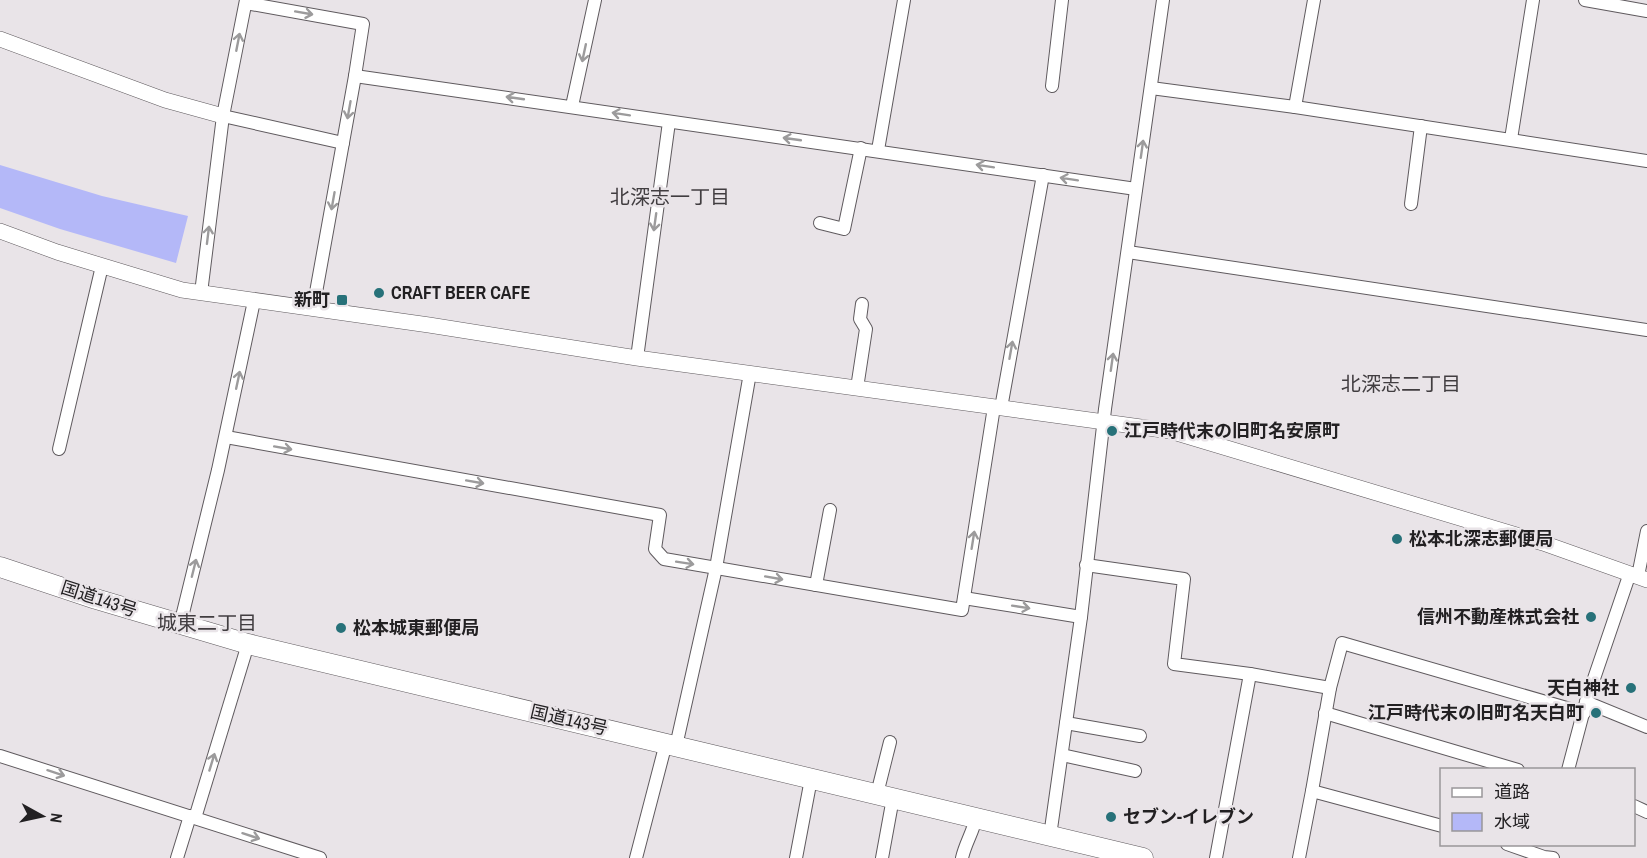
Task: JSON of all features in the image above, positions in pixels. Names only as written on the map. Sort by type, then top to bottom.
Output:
[{"type":"highway","name":"国道143号","points":[[0,567],[180,625],[248,644],[1143,858]]},
{"type":"street","points":[[573,106],[595,0]]},
{"type":"street","points":[[878,150],[904,0]]},
{"type":"street","points":[[1052,86],[1062,0]]},
{"type":"street","points":[[1050,836],[1081,616],[1104,420],[1163,0]]},
{"type":"street","points":[[1295,107],[1314,0]]},
{"type":"street","points":[[1511,139],[1533,0]]},
{"type":"street","points":[[1585,0],[1647,11]]},
{"type":"street","points":[[201,293],[223,116],[246,1],[363,24],[314,309]]},
{"type":"street","points":[[0,39],[165,100],[223,116],[343,143]]},
{"type":"street","points":[[355,76],[1136,189]]},
{"type":"street","points":[[1151,88],[1295,107],[1647,161]]},
{"type":"street","points":[[637,358],[669,122]]},
{"type":"street","points":[[1411,204],[1421,126]]},
{"type":"street","points":[[820,223],[844,229],[861,148]]},
{"type":"street","points":[[226,437],[660,515],[655,549],[664,559],[962,610],[997,407],[1043,175]]},
{"type":"street","points":[[0,231],[102,266],[182,290],[429,325],[637,358],[1104,420],[1170,431],[1543,543],[1638,577]]},
{"type":"street","points":[[1128,252],[1647,330]]},
{"type":"street","points":[[59,449],[102,266]]},
{"type":"street","points":[[180,625],[226,437],[254,301]]},
{"type":"street","points":[[857,388],[866,329],[860,319],[862,304]]},
{"type":"street","points":[[636,858],[671,744],[716,568],[750,373]]},
{"type":"street","points":[[816,585],[830,510]]},
{"type":"street","points":[[1569,768],[1585,707],[1638,577],[1647,531]]},
{"type":"street","points":[[1086,565],[1184,579],[1174,664],[1330,688]]},
{"type":"street","points":[[964,598],[1081,616]]},
{"type":"street","points":[[1299,858],[1330,688],[1342,643],[1585,707],[1647,728]]},
{"type":"street","points":[[177,858],[248,644]]},
{"type":"street","points":[[1216,858],[1250,674]]},
{"type":"street","points":[[1325,713],[1511,768]]},
{"type":"street","points":[[1066,723],[1140,736]]},
{"type":"street","points":[[882,858],[890,742]]},
{"type":"street","points":[[1062,755],[1135,771]]},
{"type":"street","points":[[0,756],[320,858]]},
{"type":"street","points":[[796,858],[811,779]]},
{"type":"street","points":[[1312,791],[1440,825]]},
{"type":"street","points":[[962,858],[976,818]]},
{"type":"street","points":[[1513,846],[1547,858]]},
{"type":"water","points":[[0,165],[102,196],[188,216],[176,263],[60,229],[0,208]]},
{"type":"place","name":"CRAFT BEER CAFE","points":[[379,293]]},
{"type":"place","name":"新町","points":[[342,300]]},
{"type":"place","name":"江戸時代末の旧町名安原町","points":[[1112,431]]},
{"type":"place","name":"松本北深志郵便局","points":[[1397,539]]},
{"type":"place","name":"信州不動産株式会社","points":[[1591,617]]},
{"type":"place","name":"松本城東郵便局","points":[[341,628]]},
{"type":"place","name":"天白神社","points":[[1631,688]]},
{"type":"place","name":"江戸時代末の旧町名天白町","points":[[1596,713]]},
{"type":"place","name":"セブン-イレブン","points":[[1111,817]]},
{"type":"district","name":"北深志一丁目","points":[[670,197]]},
{"type":"district","name":"北深志二丁目","points":[[1401,384]]},
{"type":"district","name":"城東二丁目","points":[[207,623]]}]
